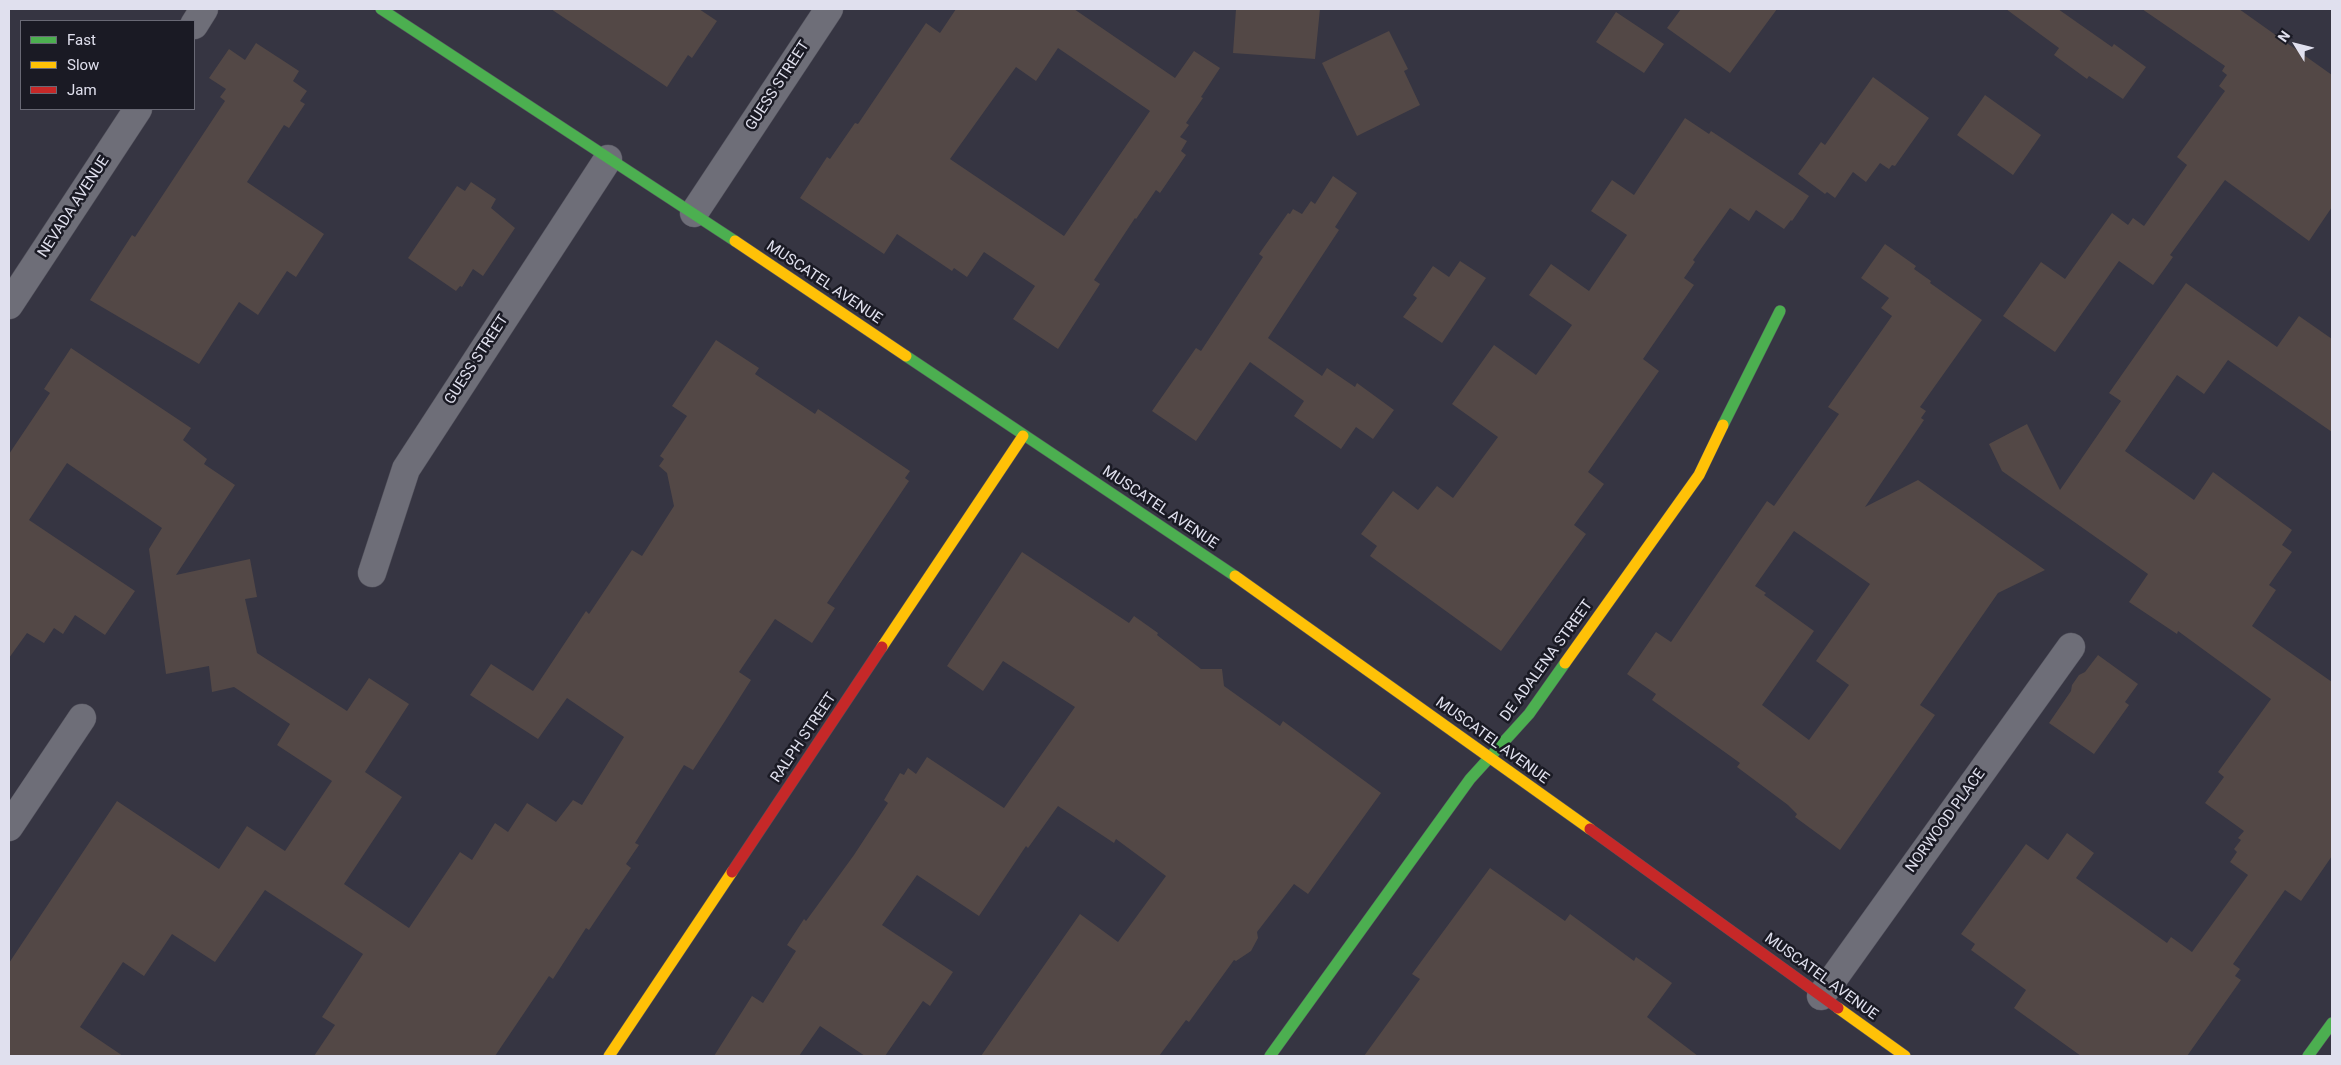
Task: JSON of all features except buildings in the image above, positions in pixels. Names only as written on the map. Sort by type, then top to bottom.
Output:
[{"type":"street","points":[[195,23],[204,9]]},
{"type":"street","name":"MUSCATEL AVENUE","points":[[381,9],[608,159],[694,213],[1265,596],[1906,1056]]},
{"type":"street","name":"GUESS STREET","points":[[694,213],[829,9]]},
{"type":"street","name":"NEVADA AVENUE","points":[[9,305],[137,110]]},
{"type":"street","name":"GUESS STREET","points":[[372,573],[406,469],[608,159]]},
{"type":"street","name":"DE ADALENA STREET","points":[[1270,1056],[1470,779],[1529,714],[1700,475],[1780,311]]},
{"type":"street","name":"RALPH STREET","points":[[609,1056],[1024,436]]},
{"type":"street","name":"NORWOOD PLACE","points":[[1821,996],[2071,647]]},
{"type":"street","points":[[9,827],[82,718]]},
{"type":"street","points":[[2308,1056],[2332,1023]]},
{"type":"traffic: fast","points":[[381,9],[735,241]]},
{"type":"traffic: fast","points":[[1723,425],[1780,311]]},
{"type":"traffic: fast","points":[[906,356],[1235,576]]},
{"type":"traffic: fast","points":[[1270,1056],[1470,779],[1529,714],[1565,663]]},
{"type":"traffic: fast","points":[[2308,1056],[2332,1023]]},
{"type":"traffic: slow","points":[[735,241],[906,356]]},
{"type":"traffic: slow","points":[[1565,663],[1699,475],[1723,425]]},
{"type":"traffic: slow","points":[[882,647],[1023,436]]},
{"type":"traffic: slow","points":[[1235,576],[1590,829]]},
{"type":"traffic: slow","points":[[609,1056],[732,872]]},
{"type":"traffic: slow","points":[[1838,1008],[1905,1056]]},
{"type":"traffic: jam","points":[[732,872],[882,647]]},
{"type":"traffic: jam","points":[[1590,829],[1838,1008]]}]
